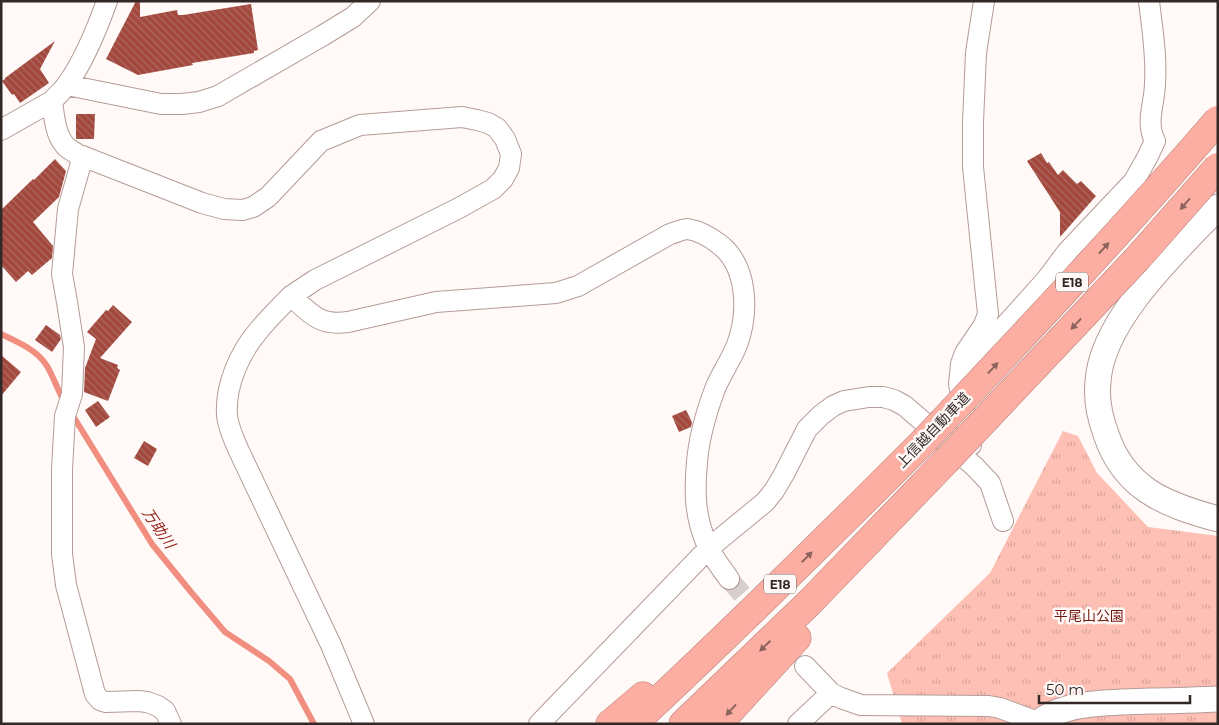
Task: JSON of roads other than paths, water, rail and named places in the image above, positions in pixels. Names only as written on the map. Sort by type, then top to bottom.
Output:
[{"type":"highway","name":"上信越自動車道","points":[[633,724],[788,576],[924,441],[1105,247],[1218,120]]},
{"type":"highway","name":"E18","points":[[683,724],[810,602],[946,461],[1136,260],[1218,167]]},
{"type":"highway","points":[[718,724],[791,645],[946,461]]},
{"type":"highway","points":[[610,724],[788,576]]},
{"type":"street","points":[[1,130],[52,101],[67,85],[84,57],[107,1]]},
{"type":"street","points":[[67,85],[161,104],[199,102],[218,96],[322,36],[354,17],[370,1]]},
{"type":"street","points":[[975,467],[959,384],[960,364],[965,353],[984,325],[988,314],[973,167],[972,122],[976,54],[984,1]]},
{"type":"street","points":[[960,375],[1046,280],[1067,252],[1134,181],[1147,158],[1155,141],[1150,132],[1150,124],[1156,84],[1149,1]]},
{"type":"street","points":[[52,101],[58,133],[63,144],[68,149],[202,203],[224,209],[243,210],[253,207],[268,197],[321,141],[360,125],[462,117],[488,123],[497,128],[505,139],[511,154],[509,168],[493,189],[315,280],[291,296],[259,331],[244,352],[235,370],[230,387],[227,415],[238,451],[331,644],[364,724]]},
{"type":"street","points":[[83,156],[68,209],[62,274],[74,347],[72,394],[65,416],[62,469],[62,554],[66,585],[95,694],[100,700],[106,702],[138,701],[158,706],[165,710],[171,724]]},
{"type":"street","points":[[1218,207],[1156,274],[1131,305],[1104,353],[1098,381],[1103,427],[1108,442],[1125,471],[1136,482],[1164,500],[1181,508],[1218,519]]},
{"type":"street","points":[[291,296],[316,317],[326,322],[336,323],[436,302],[556,293],[578,286],[670,234],[686,229],[704,234],[718,243],[729,253],[736,265],[742,283],[744,300],[743,323],[737,345],[716,388],[701,430],[695,503],[698,519],[709,548],[729,579]]},
{"type":"street","points":[[539,724],[709,548],[765,502],[784,474],[807,429],[821,415],[844,401],[883,397],[905,406],[975,467],[990,483],[1003,520]]},
{"type":"street","points":[[805,666],[831,692],[861,705],[989,706],[1000,708],[1038,723],[1061,710],[1102,703],[1218,699]]},
{"type":"street","points":[[798,724],[831,692]]},
{"type":"waterway","name":"万助川","points":[[1,334],[27,347],[43,360],[65,403]]},
{"type":"waterway","name":"万助川","points":[[70,411],[152,544],[225,632],[269,661],[290,679],[314,724]]},
{"type":"tunnel","points":[[729,579],[785,644]]},
{"type":"park label","name":"平尾山公園","points":[[1089,616]]}]
